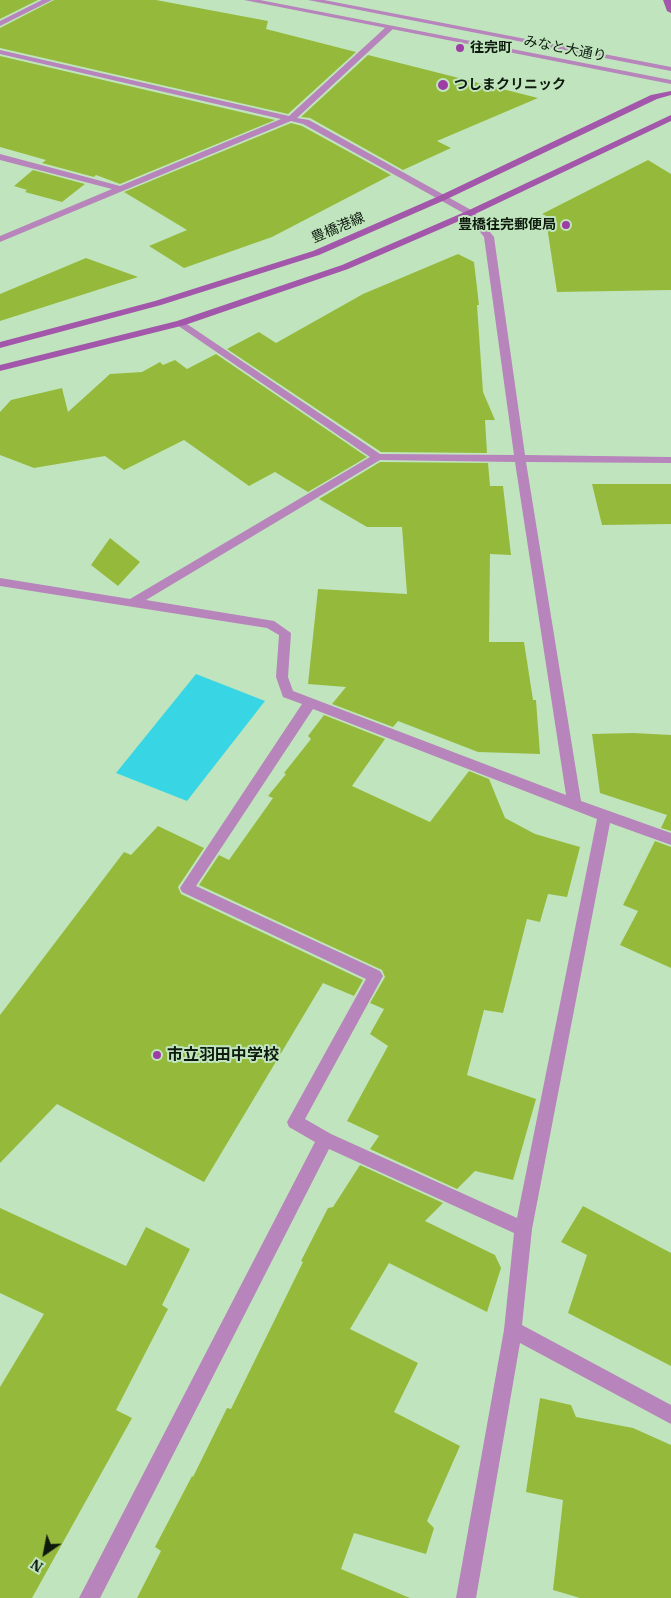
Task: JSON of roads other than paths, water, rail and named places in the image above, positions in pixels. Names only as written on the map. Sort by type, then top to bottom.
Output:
[{"type":"main road","points":[[667,0],[671,11]]},
{"type":"main road","name":"豊橋港線","points":[[0,345],[158,303],[316,253],[442,198],[654,97],[671,93]]},
{"type":"main road","points":[[0,368],[180,323],[345,267],[470,212],[671,118]]},
{"type":"street","points":[[0,24],[48,0]]},
{"type":"street","name":"みなと大通り","points":[[248,0],[671,82]]},
{"type":"street","name":"みなと大通り","points":[[312,0],[671,69]]},
{"type":"street","points":[[0,239],[293,117],[390,28]]},
{"type":"street","points":[[0,52],[293,117],[306,122],[470,212],[489,237],[520,460],[574,804]]},
{"type":"street","points":[[0,157],[121,189]]},
{"type":"street","points":[[180,323],[378,457]]},
{"type":"street","points":[[132,603],[378,457],[520,460],[671,460]]},
{"type":"street","points":[[0,582],[132,603],[172,607],[270,624],[285,633],[282,677],[288,694],[309,704],[605,816],[671,839]]},
{"type":"street","points":[[309,704],[187,888],[375,976],[295,1122],[325,1138],[523,1229]]},
{"type":"street","points":[[466,1598],[513,1330],[523,1229],[605,816]]},
{"type":"street","points":[[89,1598],[325,1138]]},
{"type":"street","points":[[513,1330],[671,1415]]},
{"type":"water","points":[[196,674],[265,701],[187,801],[116,773]]},
{"type":"place","name":"往完町","points":[[460,48]]},
{"type":"place","name":"つしまクリニック","points":[[443,85]]},
{"type":"place","name":"豊橋往完郵便局","points":[[566,225]]},
{"type":"place","name":"市立羽田中学校","points":[[157,1055]]}]
